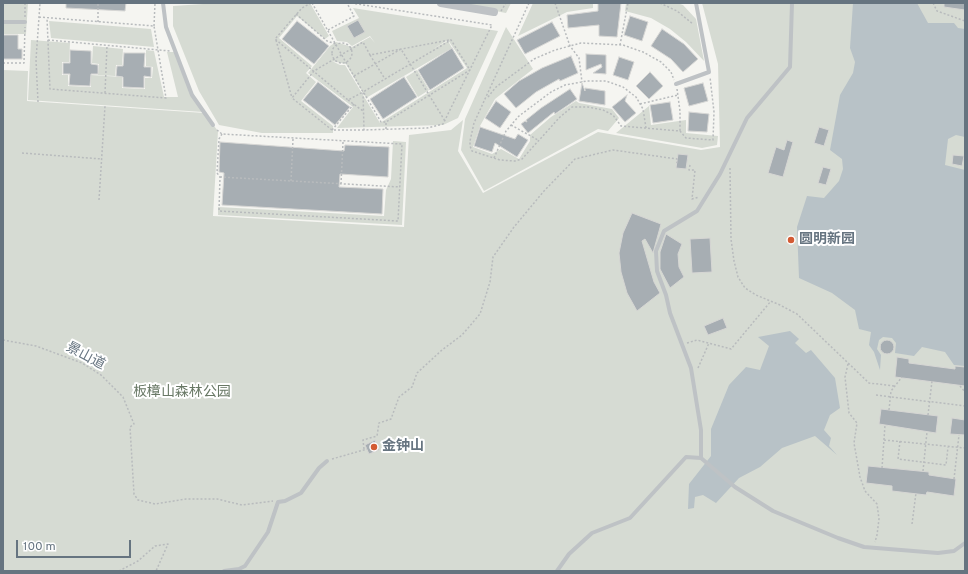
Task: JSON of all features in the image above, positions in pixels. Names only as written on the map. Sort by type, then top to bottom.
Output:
[{"type":"street","points":[[441,3],[494,12]]},
{"type":"lane","points":[[164,3],[166,27],[192,95],[213,125]]},
{"type":"lane","points":[[676,84],[709,72],[696,3]]},
{"type":"lane","points":[[700,458],[701,430],[691,368],[657,271],[656,251],[664,231],[697,211],[720,174],[747,118],[790,67],[792,3]]},
{"type":"lane","points":[[3,22],[25,22]]},
{"type":"lane","points":[[557,571],[568,554],[592,533],[630,518],[686,457],[700,458],[735,487],[773,511],[864,547],[938,553],[954,551],[965,543]]},
{"type":"lane","points":[[224,571],[239,569],[245,566],[268,532],[278,502],[285,501],[301,493],[319,468],[327,461]]},
{"type":"path","points":[[3,63],[24,63],[25,3]]},
{"type":"path","points":[[38,102],[36,60],[40,3]]},
{"type":"path","points":[[98,3],[98,22]]},
{"type":"path","points":[[47,18],[50,89],[166,98],[154,26],[155,3]]},
{"type":"path","points":[[275,39],[296,14],[312,3],[382,122],[386,122],[470,70]]},
{"type":"path","points":[[328,30],[354,16],[348,3]]},
{"type":"path","points":[[275,39],[292,98],[332,130],[427,128],[436,126],[445,120],[492,26],[351,3]]},
{"type":"path","points":[[529,3],[474,123],[470,146],[472,151],[494,158],[515,161],[522,159],[560,117],[572,107],[588,107],[603,110],[613,116],[621,126],[680,131]]},
{"type":"path","points":[[555,3],[570,46],[578,58],[582,82]]},
{"type":"path","points":[[620,45],[628,3]]},
{"type":"path","points":[[660,3],[677,11],[701,30]]},
{"type":"path","points":[[933,3],[937,10],[965,21]]},
{"type":"path","points":[[296,14],[327,41],[336,44],[346,43],[351,49],[351,57],[346,62],[339,63],[334,59],[332,50],[336,44]]},
{"type":"path","points":[[39,18],[154,26]]},
{"type":"path","points":[[275,39],[348,100],[364,111]]},
{"type":"path","points":[[48,40],[176,52]]},
{"type":"path","points":[[451,40],[470,70]]},
{"type":"path","points":[[370,55],[451,40]]},
{"type":"path","points":[[348,100],[451,40]]},
{"type":"path","points":[[292,98],[314,71],[363,42],[385,79]]},
{"type":"path","points":[[486,99],[496,87],[534,59],[555,50],[581,43],[620,45],[643,52],[661,62],[672,72],[678,95],[680,131],[686,138],[713,140],[714,112],[709,72]]},
{"type":"path","points":[[105,93],[107,46]]},
{"type":"path","points":[[401,49],[445,120]]},
{"type":"path","points":[[354,76],[401,49]]},
{"type":"path","points":[[494,158],[506,131],[519,116],[551,92],[565,85],[582,82],[606,81],[623,86],[636,97],[640,104],[646,128]]},
{"type":"path","points":[[364,92],[364,130]]},
{"type":"path","points":[[640,104],[678,95]]},
{"type":"path","points":[[332,130],[354,104]]},
{"type":"path","points":[[99,200],[105,106]]},
{"type":"path","points":[[386,122],[386,129]]},
{"type":"path","points":[[213,125],[222,134],[402,144],[398,221],[218,210],[220,178],[217,173],[219,139],[222,134]]},
{"type":"path","points":[[512,125],[538,140]]},
{"type":"path","points":[[291,181],[293,138]]},
{"type":"path","points":[[341,184],[343,141]]},
{"type":"path","points":[[364,449],[363,440],[377,436],[379,423],[391,419],[399,397],[412,387],[417,372],[462,335],[480,314],[490,282],[493,257],[514,227],[544,191],[575,159],[613,150],[677,159],[676,162]]},
{"type":"path","points":[[22,153],[102,159]]},
{"type":"path","points":[[690,165],[689,170],[695,170],[692,199],[707,196]]},
{"type":"path","points":[[730,167],[731,239],[738,277],[745,288],[756,295],[797,314],[869,383],[894,386]]},
{"type":"path","points":[[220,178],[400,187]]},
{"type":"path","points":[[682,345],[697,340],[731,349],[771,301]]},
{"type":"path","name":"景山道","points":[[3,340],[36,346],[82,363],[101,375],[123,397],[134,424],[130,427],[134,494],[138,500],[155,504],[186,499],[217,499],[242,505],[267,501],[278,502]]},
{"type":"path","points":[[693,379],[709,343]]},
{"type":"path","points":[[848,364],[845,378],[850,413],[857,423],[854,443],[860,477],[865,491],[877,504],[878,511],[878,535],[872,548]]},
{"type":"path","points":[[889,410],[891,391],[902,377]]},
{"type":"path","points":[[928,415],[932,381]]},
{"type":"path","points":[[960,386],[965,392]]},
{"type":"path","points":[[876,395],[965,406]]},
{"type":"path","points":[[882,468],[885,425]]},
{"type":"path","points":[[923,471],[927,432]]},
{"type":"path","points":[[954,479],[959,435]]},
{"type":"path","points":[[884,440],[965,448]]},
{"type":"path","points":[[900,442],[898,459],[946,465],[948,447]]},
{"type":"path","points":[[327,461],[367,448]]},
{"type":"path","points":[[912,524],[916,494]]},
{"type":"path","points":[[119,571],[138,561],[155,546],[168,544],[163,552],[156,571]]},
{"type":"green space","points":[[3,3],[28,3],[26,34],[3,34]]},
{"type":"green space","points":[[218,3],[310,3],[329,36],[325,39],[297,16],[279,38],[312,66],[306,73],[316,82],[301,101],[333,126],[333,133],[262,133],[219,125],[199,91],[173,26],[173,6]]},
{"type":"green space","points":[[453,3],[511,3],[506,13]]},
{"type":"green space","points":[[533,3],[593,3],[593,8],[567,12],[518,36]]},
{"type":"green space","points":[[626,3],[677,3],[683,5],[696,19],[704,61],[686,42],[670,29],[651,18],[625,11]]},
{"type":"green space","name":"板樟山森林公园","points":[[702,3],[965,3],[965,571],[3,571],[3,70],[28,71],[27,101],[204,113],[218,131],[213,216],[404,227],[409,135],[451,130],[463,120],[458,151],[483,193],[598,132],[701,150],[720,147],[718,64]]},
{"type":"green space","points":[[353,8],[498,31],[458,118],[443,125],[337,128],[353,107],[308,73],[330,46],[336,42],[352,47],[370,37],[375,43],[370,36],[352,46],[347,42],[337,41],[332,31],[359,18]],"holes":[[[448,40],[467,68],[380,123],[345,65],[340,65],[332,61],[346,64],[366,98],[452,48],[448,41],[433,49]]]},
{"type":"green space","points":[[49,21],[151,29],[154,47],[51,38]]},
{"type":"green space","points":[[506,27],[533,69],[495,99],[480,126],[473,147],[492,154],[501,149],[519,159],[530,141],[530,135],[551,117],[576,101],[579,103],[612,109],[619,118],[608,131],[598,129],[484,191],[461,150],[465,119]]},
{"type":"green space","points":[[31,40],[70,43],[69,62],[62,62],[62,75],[68,75],[68,86],[91,87],[91,75],[122,77],[122,88],[145,89],[145,78],[152,78],[153,67],[146,66],[146,50],[154,51],[164,97],[178,97],[167,52],[175,52],[191,95],[203,112],[28,100]]},
{"type":"green space","points":[[93,46],[123,49],[122,65],[116,65],[115,76],[98,75],[99,64],[92,63]]},
{"type":"green space","points":[[417,70],[429,90],[418,97],[406,77]]},
{"type":"green space","points":[[649,106],[651,125],[686,120],[686,133],[718,136],[717,145],[702,148],[616,133]]},
{"type":"green space","points":[[393,141],[406,142],[402,225],[218,215],[218,207],[384,216],[386,190],[391,179]]},
{"type":"shaded area","points":[[853,3],[917,3],[928,23],[954,23],[958,28],[965,29],[965,137],[956,135],[948,139],[945,165],[965,170],[965,366],[954,365],[945,352],[922,347],[914,356],[895,353],[896,343],[892,338],[883,337],[879,340],[877,349],[881,355],[880,370],[874,352],[869,345],[871,332],[859,329],[855,310],[832,293],[799,278],[797,227],[807,196],[824,198],[839,181],[843,169],[842,159],[830,150],[840,95],[853,73],[855,62],[850,48]]},
{"type":"shaded area","points":[[790,331],[799,339],[795,343],[806,353],[811,350],[835,378],[840,408],[830,415],[824,430],[831,438],[829,446],[837,455],[815,436],[782,448],[760,467],[739,478],[716,503],[703,495],[695,497],[694,508],[688,509],[689,484],[711,456],[711,429],[729,385],[746,367],[760,370],[769,346],[758,337]]},
{"type":"building","points":[[66,3],[126,3],[125,11],[66,8]]},
{"type":"building","points":[[598,3],[621,3],[617,37],[599,36],[599,25],[568,28],[567,15],[598,11]]},
{"type":"building","points":[[944,3],[965,3],[965,10],[944,7]]},
{"type":"building","points":[[630,16],[648,22],[642,41],[624,35]]},
{"type":"building","points":[[358,20],[365,32],[354,38],[347,26]]},
{"type":"building","points":[[297,21],[329,46],[314,64],[282,39]]},
{"type":"building","points":[[552,22],[560,36],[525,54],[517,40]]},
{"type":"building","points":[[662,29],[684,44],[698,59],[683,72],[671,59],[651,46]]},
{"type":"building","points":[[3,35],[18,35],[18,49],[22,49],[22,59],[3,59]]},
{"type":"building","points":[[452,48],[464,68],[430,90],[418,70]]},
{"type":"building","points":[[70,50],[91,51],[91,64],[98,65],[98,74],[91,74],[90,86],[69,85],[70,74],[63,74],[63,63],[70,63]]},
{"type":"building","points":[[124,53],[145,53],[144,67],[151,67],[151,77],[144,76],[144,88],[123,87],[123,77],[116,76],[117,66],[123,66]]},
{"type":"building","points":[[586,54],[606,55],[606,74],[593,73],[602,67],[601,64],[586,70]]},
{"type":"building","points":[[571,56],[578,73],[560,81],[559,79],[536,92],[516,108],[504,94],[519,81],[542,68]]},
{"type":"building","points":[[619,57],[634,62],[628,80],[613,75]]},
{"type":"building","points":[[650,72],[663,86],[649,99],[636,86]]},
{"type":"building","points":[[404,77],[417,97],[383,119],[370,99]]},
{"type":"building","points":[[318,82],[350,107],[335,125],[303,100]]},
{"type":"building","points":[[582,83],[585,91],[585,88],[605,91],[605,105],[579,101]]},
{"type":"building","points":[[703,83],[708,101],[689,106],[684,88]]},
{"type":"building","points":[[570,89],[577,99],[555,114],[554,112],[528,133],[521,124],[525,121],[527,122],[526,120],[541,108]]},
{"type":"building","points":[[627,95],[625,101],[636,113],[625,122],[612,107]]},
{"type":"building","points":[[496,101],[511,112],[500,128],[485,118]]},
{"type":"building","points":[[670,102],[673,120],[653,123],[650,105]]},
{"type":"building","points":[[689,112],[709,114],[707,132],[688,131]]},
{"type":"building","points":[[480,127],[515,139],[518,134],[528,140],[517,157],[495,143],[492,152],[474,146]]},
{"type":"building","points":[[819,127],[829,130],[824,146],[814,143]]},
{"type":"building","points":[[787,140],[793,142],[783,177],[768,173],[776,147],[784,150]]},
{"type":"building","points":[[220,142],[344,151],[345,145],[389,147],[388,177],[340,174],[339,187],[383,189],[382,214],[222,205],[224,173],[219,172]]},
{"type":"building","points":[[678,154],[688,155],[686,169],[676,168]]},
{"type":"building","points":[[953,155],[964,156],[962,166],[952,164]]},
{"type":"building","points":[[823,167],[831,169],[826,185],[818,183]]},
{"type":"building","points":[[632,213],[661,224],[653,253],[645,239],[642,241],[654,282],[660,293],[637,311],[627,293],[621,272],[619,253],[623,233]]},
{"type":"building","points":[[666,234],[682,244],[678,254],[679,267],[684,277],[670,288],[660,269],[660,252]]},
{"type":"building","points":[[710,238],[712,272],[692,273],[690,239]]},
{"type":"building","points":[[723,318],[727,328],[708,335],[704,326]]},
{"type":"building","points":[[884,340],[890,340],[894,344],[894,350],[890,354],[884,354],[880,350],[880,344]]},
{"type":"building","points":[[897,357],[909,359],[909,363],[955,369],[955,366],[965,367],[965,386],[895,377]]},
{"type":"building","points":[[881,409],[938,416],[936,433],[879,424]]},
{"type":"building","points":[[952,418],[965,420],[965,435],[950,434]]},
{"type":"building","points":[[375,440],[379,450],[369,454],[365,445]]},
{"type":"building","points":[[868,466],[929,472],[929,475],[956,479],[954,496],[927,492],[926,495],[892,491],[892,486],[866,483]]},
{"type":"place","name":"圆明新园","points":[[791,240]]},
{"type":"place","name":"金钟山","points":[[374,447]]}]
